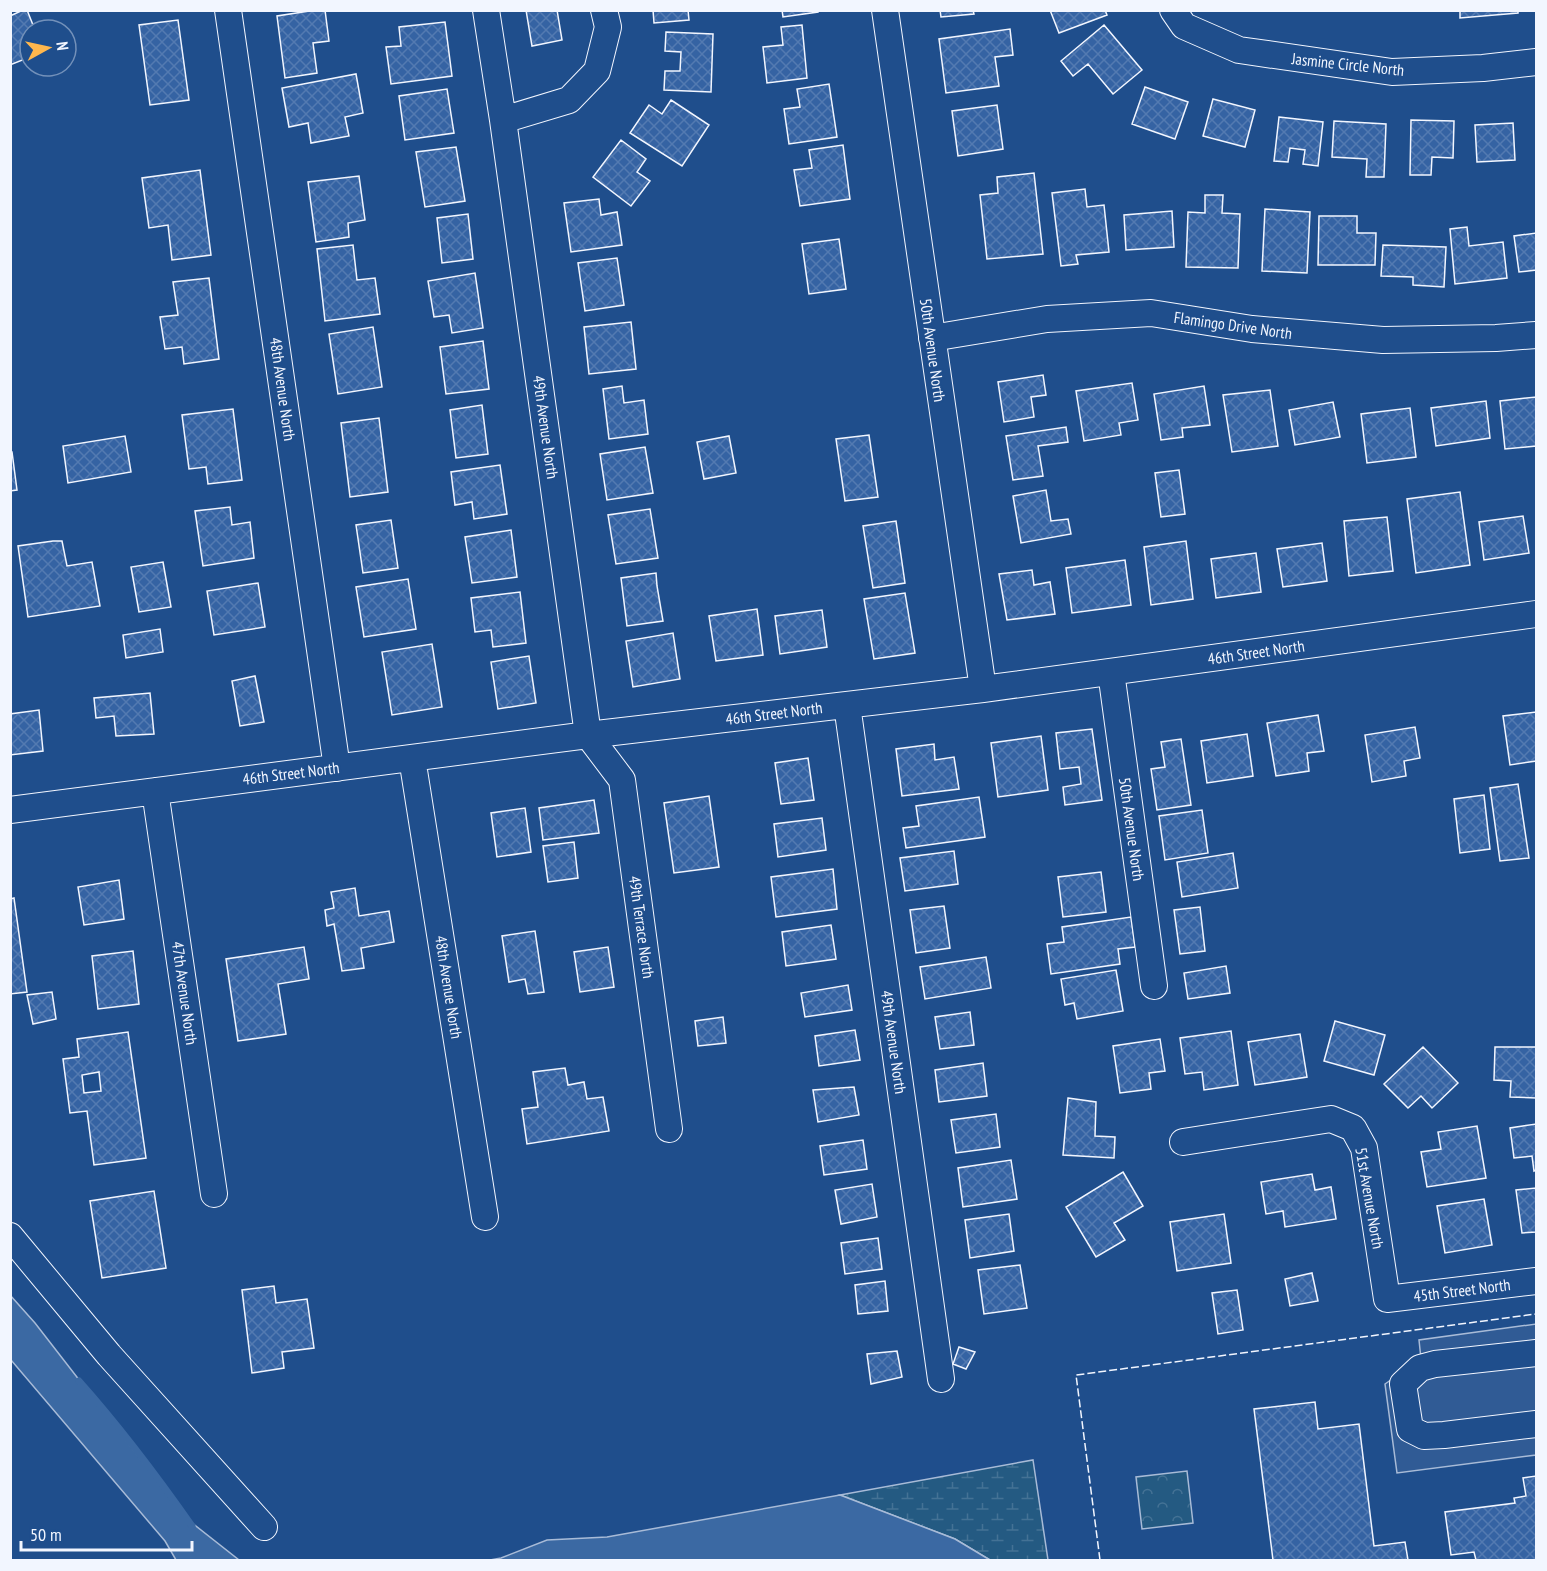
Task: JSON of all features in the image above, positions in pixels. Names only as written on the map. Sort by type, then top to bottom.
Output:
[{"type":"street","name":"48th Avenue North","points":[[228,10],[337,768]]},
{"type":"street","name":"49th Avenue North","points":[[486,10],[588,735]]},
{"type":"street","points":[[503,120],[569,100],[597,71],[608,27],[604,10]]},
{"type":"street","name":"50th Avenue North","points":[[885,10],[983,689]]},
{"type":"street","name":"Jasmine Circle North","points":[[1173,10],[1184,26],[1239,50],[1392,72],[1483,68],[1536,62]]},
{"type":"street","name":"Flamingo Drive North","points":[[932,338],[1047,319],[1152,313],[1252,330],[1383,340],[1496,339],[1536,335]]},
{"type":"street","name":"46th Street North","points":[[10,810],[588,735],[983,689],[1536,614]]},
{"type":"street","name":"50th Avenue North","points":[[1111,672],[1154,986]]},
{"type":"street","name":"49th Avenue North","points":[[847,705],[941,1379]]},
{"type":"street","name":"49th Terrace North","points":[[588,735],[622,780],[669,1130]]},
{"type":"street","name":"48th Avenue North","points":[[412,758],[485,1217]]},
{"type":"street","name":"47th Avenue North","points":[[155,791],[214,1194]]},
{"type":"street","name":"51st Avenue North","points":[[1183,1142],[1331,1119],[1353,1128],[1364,1148],[1387,1299]]},
{"type":"street","points":[[10,1236],[109,1355],[264,1527]]},
{"type":"street","name":"45th Street North","points":[[1387,1299],[1536,1281]]},
{"type":"street","points":[[1536,1353],[1435,1364],[1420,1368],[1403,1384],[1410,1429],[1424,1436],[1536,1424]]},
{"type":"green space","points":[[1033,1460],[1048,1560],[990,1560],[955,1539],[840,1495]]},
{"type":"green space","points":[[1187,1471],[1193,1523],[1142,1529],[1136,1477]]},
{"type":"shaded area","points":[[10,1295],[35,1323],[187,1519],[239,1560],[176,1560],[165,1541],[11,1360]]},
{"type":"shaded area","points":[[1536,1324],[1536,1455],[1397,1473],[1385,1384],[1421,1359],[1419,1340]]},
{"type":"shaded area","points":[[840,1495],[955,1539],[990,1560],[490,1560],[547,1540],[607,1537]]},
{"type":"building","points":[[27,10],[30,18],[18,18],[18,62],[10,65],[10,16]]},
{"type":"building","points":[[325,10],[329,41],[313,43],[317,73],[285,78],[277,16]]},
{"type":"building","points":[[526,10],[557,10],[562,40],[532,46]]},
{"type":"building","points":[[653,10],[688,10],[689,20],[654,23]]},
{"type":"building","points":[[782,10],[818,10],[818,12],[783,17]]},
{"type":"building","points":[[940,10],[973,10],[974,14],[941,17]]},
{"type":"building","points":[[1050,10],[1105,10],[1107,15],[1059,33]]},
{"type":"building","points":[[1460,10],[1518,10],[1518,13],[1460,18]]},
{"type":"building","points":[[178,20],[189,100],[150,105],[139,25]]},
{"type":"building","points":[[445,22],[452,76],[391,84],[386,47],[401,46],[399,27]]},
{"type":"building","points":[[802,25],[807,78],[767,83],[763,47],[783,45],[781,27]]},
{"type":"building","points":[[1104,25],[1142,70],[1113,94],[1088,64],[1073,76],[1061,61]]},
{"type":"building","points":[[1010,29],[1013,55],[995,57],[999,86],[946,93],[939,39]]},
{"type":"building","points":[[666,32],[713,34],[711,92],[664,90],[665,71],[680,71],[681,52],[665,51]]},
{"type":"building","points":[[356,74],[363,113],[345,117],[349,136],[311,143],[308,123],[289,127],[282,88]]},
{"type":"building","points":[[829,84],[837,137],[789,144],[784,109],[800,107],[797,89]]},
{"type":"building","points":[[1145,87],[1188,102],[1175,139],[1132,124]]},
{"type":"building","points":[[447,89],[454,133],[405,140],[399,96]]},
{"type":"building","points":[[1213,99],[1255,110],[1245,147],[1203,136]]},
{"type":"building","points":[[671,100],[709,125],[682,166],[630,133],[649,105],[662,114]]},
{"type":"building","points":[[997,105],[1003,149],[958,156],[952,111]]},
{"type":"building","points":[[1279,117],[1323,122],[1318,166],[1303,164],[1305,150],[1290,148],[1288,162],[1274,161]]},
{"type":"building","points":[[1411,120],[1454,121],[1453,158],[1432,157],[1431,175],[1410,175]]},
{"type":"building","points":[[1334,121],[1386,124],[1384,177],[1366,177],[1367,159],[1332,157]]},
{"type":"building","points":[[1513,123],[1515,160],[1477,162],[1475,125]]},
{"type":"building","points":[[621,140],[646,159],[637,172],[650,181],[631,206],[593,177]]},
{"type":"building","points":[[843,145],[850,199],[800,206],[794,170],[812,168],[809,150]]},
{"type":"building","points":[[456,147],[465,201],[425,207],[416,152]]},
{"type":"building","points":[[200,170],[211,255],[172,260],[168,225],[149,228],[142,178]]},
{"type":"building","points":[[1034,173],[1043,254],[987,259],[980,195],[998,193],[997,177]]},
{"type":"building","points":[[359,176],[365,220],[348,223],[349,237],[316,242],[308,182]]},
{"type":"building","points":[[1085,189],[1087,207],[1104,205],[1109,252],[1076,255],[1078,264],[1061,266],[1052,193]]},
{"type":"building","points":[[1205,195],[1223,195],[1222,213],[1240,214],[1238,268],[1186,267],[1188,212],[1205,213]]},
{"type":"building","points":[[599,199],[601,215],[617,212],[622,245],[571,252],[564,203]]},
{"type":"building","points":[[1265,209],[1310,212],[1307,273],[1262,271]]},
{"type":"building","points":[[1172,211],[1174,247],[1126,250],[1124,215]]},
{"type":"building","points":[[468,214],[473,259],[442,263],[437,218]]},
{"type":"building","points":[[1319,216],[1357,216],[1357,233],[1376,233],[1375,265],[1318,265]]},
{"type":"building","points":[[1467,227],[1469,246],[1503,242],[1507,278],[1455,284],[1450,229]]},
{"type":"building","points":[[1536,233],[1536,270],[1519,272],[1514,236]]},
{"type":"building","points":[[839,239],[846,289],[809,294],[802,244]]},
{"type":"building","points":[[353,245],[357,280],[375,278],[380,314],[325,321],[317,249]]},
{"type":"building","points":[[1383,245],[1446,247],[1444,287],[1413,285],[1413,277],[1381,276]]},
{"type":"building","points":[[617,258],[624,305],[585,311],[578,263]]},
{"type":"building","points":[[475,273],[483,328],[452,333],[449,315],[434,317],[428,281]]},
{"type":"building","points":[[209,278],[219,359],[184,364],[182,347],[165,349],[160,317],[178,315],[173,282]]},
{"type":"building","points":[[631,322],[636,369],[589,374],[584,327]]},
{"type":"building","points":[[373,327],[382,387],[338,394],[329,334]]},
{"type":"building","points":[[483,341],[489,389],[446,394],[440,347]]},
{"type":"building","points":[[1043,375],[1046,395],[1031,397],[1034,417],[1004,422],[998,382]]},
{"type":"building","points":[[1132,383],[1138,420],[1119,423],[1121,435],[1084,441],[1076,391]]},
{"type":"building","points":[[622,386],[624,403],[644,400],[648,434],[609,439],[603,389]]},
{"type":"building","points":[[1204,386],[1210,425],[1182,428],[1183,437],[1161,440],[1154,394]]},
{"type":"building","points":[[1270,390],[1278,446],[1232,452],[1223,395]]},
{"type":"building","points":[[1536,397],[1536,446],[1505,449],[1500,401]]},
{"type":"building","points":[[1486,401],[1490,438],[1436,446],[1431,408]]},
{"type":"building","points":[[1333,402],[1340,437],[1295,445],[1289,410]]},
{"type":"building","points":[[482,405],[488,454],[456,458],[450,410]]},
{"type":"building","points":[[1410,408],[1416,457],[1367,463],[1361,414]]},
{"type":"building","points":[[233,409],[242,480],[208,484],[206,467],[189,469],[182,415]]},
{"type":"building","points":[[379,418],[388,492],[350,497],[341,423]]},
{"type":"building","points":[[1066,427],[1068,442],[1038,446],[1043,476],[1013,480],[1006,436]]},
{"type":"building","points":[[869,435],[878,497],[845,501],[836,439]]},
{"type":"building","points":[[125,436],[131,472],[68,483],[63,446]]},
{"type":"building","points":[[729,436],[736,473],[704,479],[697,442]]},
{"type":"building","points":[[645,447],[653,493],[607,500],[600,454]]},
{"type":"building","points":[[10,452],[12,452],[17,490],[10,491]]},
{"type":"building","points":[[500,465],[507,514],[474,519],[472,502],[455,505],[451,472]]},
{"type":"building","points":[[1179,470],[1185,514],[1161,517],[1155,473]]},
{"type":"building","points":[[1046,490],[1051,521],[1068,519],[1071,534],[1021,543],[1013,496]]},
{"type":"building","points":[[1460,492],[1470,565],[1416,573],[1407,499]]},
{"type":"building","points":[[230,507],[232,525],[250,522],[254,558],[203,566],[195,511]]},
{"type":"building","points":[[650,509],[658,558],[616,564],[608,515]]},
{"type":"building","points":[[1523,516],[1529,553],[1484,560],[1479,522]]},
{"type":"building","points":[[1387,517],[1393,571],[1349,576],[1344,521]]},
{"type":"building","points":[[391,520],[398,568],[363,573],[356,525]]},
{"type":"building","points":[[896,521],[905,583],[873,588],[863,526]]},
{"type":"building","points":[[511,530],[517,577],[472,583],[465,537]]},
{"type":"building","points":[[62,541],[67,566],[92,562],[100,606],[28,617],[18,546]]},
{"type":"building","points":[[1186,541],[1193,599],[1151,605],[1144,547]]},
{"type":"building","points":[[1322,543],[1327,581],[1283,587],[1277,549]]},
{"type":"building","points":[[1256,553],[1261,592],[1216,598],[1211,559]]},
{"type":"building","points":[[1125,560],[1131,605],[1072,613],[1066,568]]},
{"type":"building","points":[[163,562],[171,607],[139,612],[131,567]]},
{"type":"building","points":[[1032,570],[1034,585],[1050,582],[1055,614],[1007,620],[999,574]]},
{"type":"building","points":[[656,573],[663,621],[627,626],[621,578]]},
{"type":"building","points":[[408,579],[416,629],[364,637],[356,587]]},
{"type":"building","points":[[258,583],[265,627],[214,635],[207,591]]},
{"type":"building","points":[[520,592],[526,643],[493,647],[491,630],[475,632],[471,598]]},
{"type":"building","points":[[905,593],[915,653],[874,659],[864,599]]},
{"type":"building","points":[[757,609],[763,655],[716,661],[709,616]]},
{"type":"building","points":[[822,610],[827,647],[780,654],[775,616]]},
{"type":"building","points":[[160,629],[163,652],[126,658],[123,635]]},
{"type":"building","points":[[673,633],[680,679],[633,687],[626,641]]},
{"type":"building","points":[[432,644],[442,707],[392,715],[382,652]]},
{"type":"building","points":[[529,656],[536,703],[498,709],[491,662]]},
{"type":"building","points":[[255,676],[264,722],[240,726],[232,681]]},
{"type":"building","points":[[150,693],[154,734],[116,736],[114,716],[96,718],[94,698]]},
{"type":"building","points":[[39,710],[43,751],[10,755],[10,714]]},
{"type":"building","points":[[1536,712],[1536,761],[1510,765],[1503,716]]},
{"type":"building","points":[[1318,715],[1324,751],[1307,753],[1309,771],[1276,776],[1267,723]]},
{"type":"building","points":[[1415,727],[1420,758],[1404,761],[1406,776],[1372,782],[1365,735]]},
{"type":"building","points":[[1092,729],[1102,800],[1065,805],[1063,787],[1081,784],[1079,767],[1060,769],[1056,733]]},
{"type":"building","points":[[1247,734],[1253,776],[1207,783],[1201,741]]},
{"type":"building","points":[[1041,736],[1048,790],[998,797],[991,743]]},
{"type":"building","points":[[1181,739],[1191,805],[1157,810],[1151,769],[1165,767],[1161,742]]},
{"type":"building","points":[[934,744],[935,760],[954,757],[959,789],[902,796],[896,749]]},
{"type":"building","points":[[808,758],[814,800],[781,804],[775,763]]},
{"type":"building","points":[[1518,784],[1529,858],[1500,861],[1490,788]]},
{"type":"building","points":[[1484,795],[1490,849],[1460,853],[1454,799]]},
{"type":"building","points":[[709,796],[719,867],[674,873],[664,803]]},
{"type":"building","points":[[979,797],[985,837],[906,848],[903,828],[919,826],[916,806]]},
{"type":"building","points":[[594,800],[599,833],[543,840],[539,808]]},
{"type":"building","points":[[525,808],[531,852],[497,857],[491,813]]},
{"type":"building","points":[[1202,810],[1208,853],[1165,860],[1159,816]]},
{"type":"building","points":[[822,818],[826,850],[778,857],[774,824]]},
{"type":"building","points":[[574,842],[578,878],[548,882],[543,846]]},
{"type":"building","points":[[954,851],[958,884],[905,891],[900,858]]},
{"type":"building","points":[[1233,853],[1238,888],[1182,897],[1177,862]]},
{"type":"building","points":[[833,869],[837,909],[776,917],[771,877]]},
{"type":"building","points":[[1101,872],[1106,912],[1063,917],[1058,877]]},
{"type":"building","points":[[119,880],[124,919],[84,925],[78,887]]},
{"type":"building","points":[[355,888],[359,916],[389,911],[394,942],[361,948],[364,968],[342,971],[334,924],[327,926],[325,910],[334,908],[331,892]]},
{"type":"building","points":[[14,898],[27,992],[10,994],[10,899]]},
{"type":"building","points":[[944,906],[950,948],[916,953],[910,910]]},
{"type":"building","points":[[1200,907],[1205,951],[1180,954],[1174,910]]},
{"type":"building","points":[[1131,917],[1135,947],[1118,949],[1120,964],[1051,974],[1047,944],[1064,942],[1062,927]]},
{"type":"building","points":[[831,925],[836,959],[786,966],[782,932]]},
{"type":"building","points":[[535,931],[544,992],[528,994],[525,979],[509,982],[502,936]]},
{"type":"building","points":[[304,947],[309,979],[278,984],[286,1034],[238,1041],[226,959]]},
{"type":"building","points":[[608,947],[614,987],[580,992],[574,952]]},
{"type":"building","points":[[133,951],[139,1004],[98,1009],[92,956]]},
{"type":"building","points":[[986,957],[991,988],[925,999],[920,967]]},
{"type":"building","points":[[1226,966],[1230,993],[1188,999],[1184,973]]},
{"type":"building","points":[[1116,970],[1123,1011],[1077,1019],[1074,1003],[1065,1005],[1061,979]]},
{"type":"building","points":[[848,985],[852,1010],[805,1017],[801,993]]},
{"type":"building","points":[[52,992],[56,1019],[33,1024],[27,995]]},
{"type":"building","points":[[970,1012],[974,1045],[940,1049],[935,1017]]},
{"type":"building","points":[[723,1017],[726,1043],[698,1046],[695,1021]]},
{"type":"building","points":[[1335,1021],[1385,1035],[1374,1075],[1324,1061]]},
{"type":"building","points":[[855,1030],[860,1060],[819,1066],[815,1036]]},
{"type":"building","points":[[1231,1031],[1238,1085],[1204,1090],[1202,1072],[1185,1074],[1180,1038]]},
{"type":"building","points":[[128,1032],[146,1158],[94,1165],[87,1111],[70,1113],[63,1059],[79,1057],[77,1039]],"holes":[[[99,1072],[101,1091],[84,1093],[82,1075]]]},
{"type":"building","points":[[1300,1034],[1307,1077],[1255,1085],[1248,1042]]},
{"type":"building","points":[[1160,1039],[1165,1071],[1149,1073],[1151,1089],[1120,1093],[1113,1046]]},
{"type":"building","points":[[1423,1047],[1458,1083],[1432,1108],[1421,1096],[1408,1108],[1384,1084]]},
{"type":"building","points":[[1495,1047],[1536,1047],[1536,1098],[1510,1097],[1511,1081],[1494,1080]]},
{"type":"building","points":[[983,1063],[987,1096],[939,1102],[935,1070]]},
{"type":"building","points":[[565,1068],[568,1085],[584,1082],[587,1099],[603,1097],[609,1131],[527,1144],[522,1109],[538,1107],[533,1072]]},
{"type":"building","points":[[854,1087],[859,1115],[818,1122],[813,1090]]},
{"type":"building","points":[[1068,1098],[1096,1102],[1095,1136],[1115,1137],[1114,1158],[1063,1155]]},
{"type":"building","points":[[996,1114],[1000,1147],[956,1153],[951,1120]]},
{"type":"building","points":[[1536,1124],[1536,1170],[1534,1171],[1532,1156],[1514,1158],[1510,1128]]},
{"type":"building","points":[[1477,1126],[1486,1178],[1427,1187],[1421,1152],[1441,1149],[1438,1132]]},
{"type":"building","points":[[863,1140],[867,1169],[824,1175],[820,1146]]},
{"type":"building","points":[[1011,1160],[1017,1199],[963,1207],[958,1168]]},
{"type":"building","points":[[1123,1172],[1143,1206],[1114,1223],[1125,1240],[1096,1257],[1066,1207]]},
{"type":"building","points":[[1312,1174],[1315,1190],[1331,1187],[1336,1219],[1285,1227],[1283,1211],[1266,1214],[1261,1182]]},
{"type":"building","points":[[872,1184],[877,1217],[841,1224],[835,1190]]},
{"type":"building","points":[[1536,1188],[1536,1232],[1522,1233],[1516,1190]]},
{"type":"building","points":[[154,1191],[166,1268],[102,1278],[90,1201]]},
{"type":"building","points":[[1484,1199],[1492,1245],[1445,1253],[1437,1206]]},
{"type":"building","points":[[1009,1214],[1014,1251],[970,1258],[965,1220]]},
{"type":"building","points":[[1224,1214],[1231,1263],[1177,1271],[1170,1222]]},
{"type":"building","points":[[878,1238],[882,1269],[845,1274],[841,1243]]},
{"type":"building","points":[[1020,1265],[1027,1308],[984,1314],[978,1270]]},
{"type":"building","points":[[1312,1273],[1318,1301],[1290,1306],[1285,1279]]},
{"type":"building","points":[[885,1281],[888,1311],[858,1314],[855,1285]]},
{"type":"building","points":[[274,1286],[276,1303],[307,1299],[314,1348],[282,1352],[284,1368],[252,1373],[242,1290]]},
{"type":"building","points":[[1237,1290],[1243,1330],[1218,1334],[1212,1293]]},
{"type":"building","points":[[959,1347],[975,1352],[966,1369],[953,1364]]},
{"type":"building","points":[[897,1351],[902,1377],[871,1384],[867,1354]]},
{"type":"building","points":[[1315,1402],[1318,1429],[1359,1424],[1374,1546],[1405,1542],[1408,1560],[1273,1560],[1254,1409]]},
{"type":"building","points":[[1536,1476],[1536,1560],[1476,1560],[1474,1552],[1451,1555],[1445,1512],[1515,1503],[1514,1498],[1526,1496],[1523,1478]]},
{"type":"waterway","points":[[79,1381],[138,1452],[192,1526]]},
{"type":"fence","points":[[1100,1560],[1076,1375],[1536,1314]]}]
